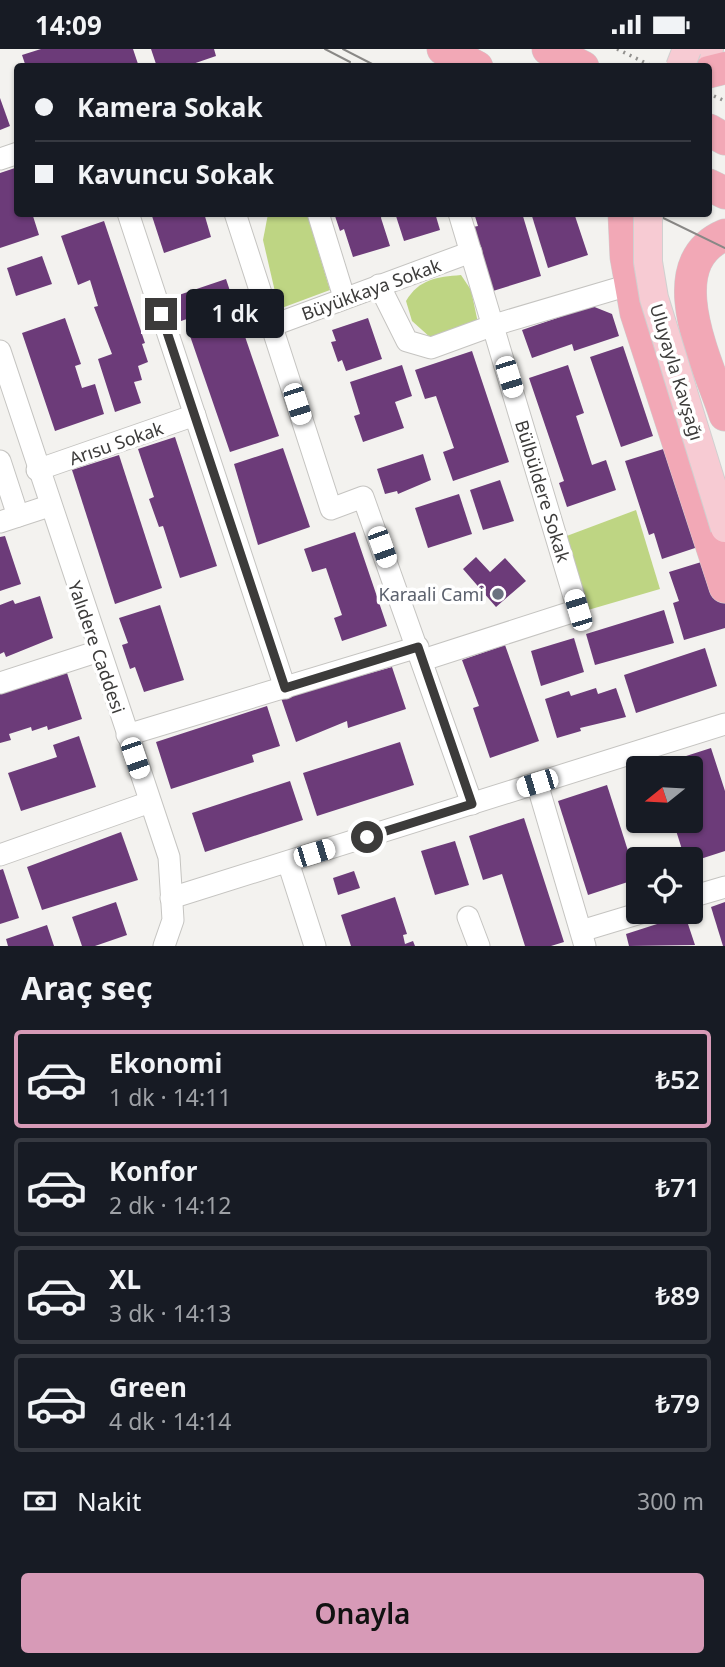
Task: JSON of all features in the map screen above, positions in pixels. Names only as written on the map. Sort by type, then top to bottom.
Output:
[{"type":"highway","points":[[443,49],[469,63]]},
{"type":"highway","points":[[548,49],[575,63]]},
{"type":"highway","points":[[667,49],[683,63]]},
{"type":"highway","points":[[624,217],[629,285],[644,340],[725,587]]},
{"type":"highway","points":[[725,235],[705,248],[690,278],[692,311],[725,415]]},
{"type":"highway","points":[[629,285],[645,266],[664,262],[674,264],[690,278]]},
{"type":"main road","name":"Uluyayla Kavşağı","points":[[648,217],[648,262],[654,298],[725,528]]},
{"type":"main road","name":"Uluyayla Kavşağı","points":[[666,217],[667,260],[673,293],[725,464]]},
{"type":"street","points":[[129,217],[285,688]]},
{"type":"street","points":[[235,217],[331,509],[363,497],[421,654],[472,804]]},
{"type":"street","points":[[319,217],[344,297]]},
{"type":"street","name":"Bülbüldere Sokak","points":[[421,654],[578,610],[460,217]]},
{"type":"street","name":"Büyükkaya Sokak","points":[[271,326],[471,252]]},
{"type":"street","points":[[379,285],[407,341],[431,348],[494,325],[629,285]]},
{"type":"street","name":"Yalıdere Caddesi","points":[[0,351],[49,506],[169,857],[173,921],[164,946]]},
{"type":"street","name":"Arısu Sokak","points":[[37,470],[195,415]]},
{"type":"street","points":[[0,461],[9,519],[49,506]]},
{"type":"street","points":[[0,683],[99,651]]},
{"type":"street","points":[[127,735],[285,688],[421,654]]},
{"type":"street","points":[[171,898],[725,724]]},
{"type":"street","points":[[537,783],[583,939],[626,920]]},
{"type":"street","points":[[0,855],[150,802]]},
{"type":"street","points":[[288,862],[315,946]]},
{"type":"street","points":[[703,893],[725,887]]},
{"type":"street","points":[[468,917],[479,946]]},
{"type":"path","points":[[617,49],[646,63]]},
{"type":"green space","points":[[267,217],[308,217],[330,290],[279,309],[263,240]]},
{"type":"green space","points":[[461,275],[471,290],[478,323],[431,338],[412,321],[406,301],[417,288],[429,281]]},
{"type":"green space","points":[[636,510],[660,589],[588,610],[564,537]]},
{"type":"building","points":[[41,49],[133,49],[138,63],[25,63],[22,55]]},
{"type":"building","points":[[151,49],[214,49],[216,56],[196,63],[156,63]]},
{"type":"building","points":[[0,98],[10,126],[0,130]]},
{"type":"building","points":[[14,168],[14,217],[33,217],[39,235],[0,248],[0,173]]},
{"type":"building","points":[[152,217],[205,217],[211,237],[164,253]]},
{"type":"building","points":[[335,217],[381,217],[390,246],[353,257],[344,229],[340,231]]},
{"type":"building","points":[[396,217],[436,217],[440,230],[404,241]]},
{"type":"building","points":[[475,217],[523,217],[541,276],[493,291],[473,227],[478,226]]},
{"type":"building","points":[[532,217],[575,217],[588,255],[548,268]]},
{"type":"building","points":[[104,221],[145,343],[142,344],[148,362],[138,366],[142,380],[134,382],[141,403],[115,412],[98,359],[112,354],[94,307],[98,306],[90,280],[78,285],[61,236]]},
{"type":"building","points":[[42,256],[52,284],[16,296],[7,268]]},
{"type":"building","points":[[226,279],[234,303],[181,321],[173,297]]},
{"type":"building","points":[[592,306],[612,314],[619,336],[574,351],[572,344],[532,358],[522,330]]},
{"type":"building","points":[[238,316],[279,436],[230,452],[189,333]]},
{"type":"building","points":[[65,318],[81,364],[75,366],[82,388],[95,384],[104,414],[55,431],[22,333]]},
{"type":"building","points":[[368,318],[382,359],[346,371],[342,360],[338,362],[331,342],[336,341],[332,330]]},
{"type":"building","points":[[623,346],[653,436],[621,447],[590,357]]},
{"type":"building","points":[[472,351],[509,462],[453,481],[443,452],[454,448],[436,396],[425,399],[415,370]]},
{"type":"building","points":[[402,365],[412,396],[395,402],[404,428],[363,442],[354,416],[360,414],[350,382]]},
{"type":"building","points":[[568,365],[584,413],[576,416],[592,465],[606,460],[616,490],[567,507],[559,483],[564,481],[529,378]]},
{"type":"building","points":[[175,437],[217,566],[180,578],[163,526],[159,527],[149,499],[154,497],[138,449]]},
{"type":"building","points":[[673,446],[704,545],[662,559],[654,533],[649,535],[625,461]]},
{"type":"building","points":[[283,448],[310,527],[258,545],[234,464]]},
{"type":"building","points":[[423,454],[431,480],[398,494],[397,491],[385,494],[377,469]]},
{"type":"building","points":[[119,455],[162,588],[115,604],[72,470]]},
{"type":"building","points":[[500,480],[514,521],[483,530],[470,490]]},
{"type":"building","points":[[459,494],[472,534],[428,548],[415,508]]},
{"type":"building","points":[[355,532],[387,626],[342,641],[334,618],[342,615],[326,568],[312,572],[304,549]]},
{"type":"building","points":[[5,536],[21,584],[0,591],[0,537]]},
{"type":"building","name":"Karaali Cami","points":[[476,557],[490,572],[505,558],[526,581],[496,607],[463,569]]},
{"type":"building","points":[[711,559],[725,604],[725,628],[684,640],[673,603],[679,601],[669,572]]},
{"type":"building","points":[[40,596],[53,638],[6,657],[4,652],[0,654],[0,605],[13,600],[15,604]]},
{"type":"building","points":[[160,605],[184,680],[144,692],[135,667],[130,669],[122,645],[128,643],[119,618]]},
{"type":"building","points":[[664,610],[674,643],[595,665],[586,634]]},
{"type":"building","points":[[574,638],[584,672],[541,686],[531,651]]},
{"type":"building","points":[[505,645],[539,741],[490,758],[473,708],[479,706],[462,660]]},
{"type":"building","points":[[705,648],[717,686],[636,713],[624,675]]},
{"type":"building","points":[[392,667],[406,709],[348,728],[347,721],[296,742],[281,698]]},
{"type":"building","points":[[67,673],[82,719],[48,730],[47,726],[32,731],[31,727],[9,734],[11,740],[0,743],[0,689],[32,679],[33,684]]},
{"type":"building","points":[[596,688],[598,694],[616,688],[626,717],[580,728],[581,731],[557,738],[545,699],[569,691],[571,696]]},
{"type":"building","points":[[267,706],[280,746],[252,755],[254,762],[171,789],[156,742]]},
{"type":"building","points":[[79,736],[96,787],[21,811],[8,773],[57,757],[53,745]]},
{"type":"building","points":[[400,742],[414,785],[317,816],[303,773]]},
{"type":"building","points":[[711,748],[725,791],[725,851],[703,858],[703,847],[681,847],[677,833],[704,833],[704,756],[686,756]]},
{"type":"building","points":[[290,781],[303,820],[205,852],[192,813]]},
{"type":"building","points":[[607,785],[627,847],[626,883],[588,895],[558,801]]},
{"type":"building","points":[[524,818],[564,942],[551,946],[525,946],[502,874],[483,880],[469,836]]},
{"type":"building","points":[[121,832],[138,880],[42,910],[27,867]]},
{"type":"building","points":[[455,841],[469,885],[435,895],[421,851]]},
{"type":"building","points":[[3,869],[19,918],[0,924],[0,870]]},
{"type":"building","points":[[354,871],[360,888],[338,895],[333,878]]},
{"type":"building","points":[[395,897],[407,934],[403,935],[405,944],[413,941],[415,946],[351,946],[341,915]]},
{"type":"building","points":[[116,902],[127,935],[95,946],[82,946],[72,917]]},
{"type":"building","points":[[725,902],[725,946],[723,946],[711,907]]},
{"type":"building","points":[[657,924],[688,924],[695,945],[629,946],[626,934]]},
{"type":"building","points":[[47,925],[54,946],[8,946],[6,939]]},
{"type":"tram line","points":[[325,49],[350,62]]},
{"type":"tram line","points":[[343,49],[370,63]]},
{"type":"tram line","points":[[661,217],[725,248]]},
{"type":"place","name":"Karaali Cami","points":[[498,594]]},
{"type":"route","points":[[161,314],[285,688],[418,647],[472,804],[367,837]]}]
